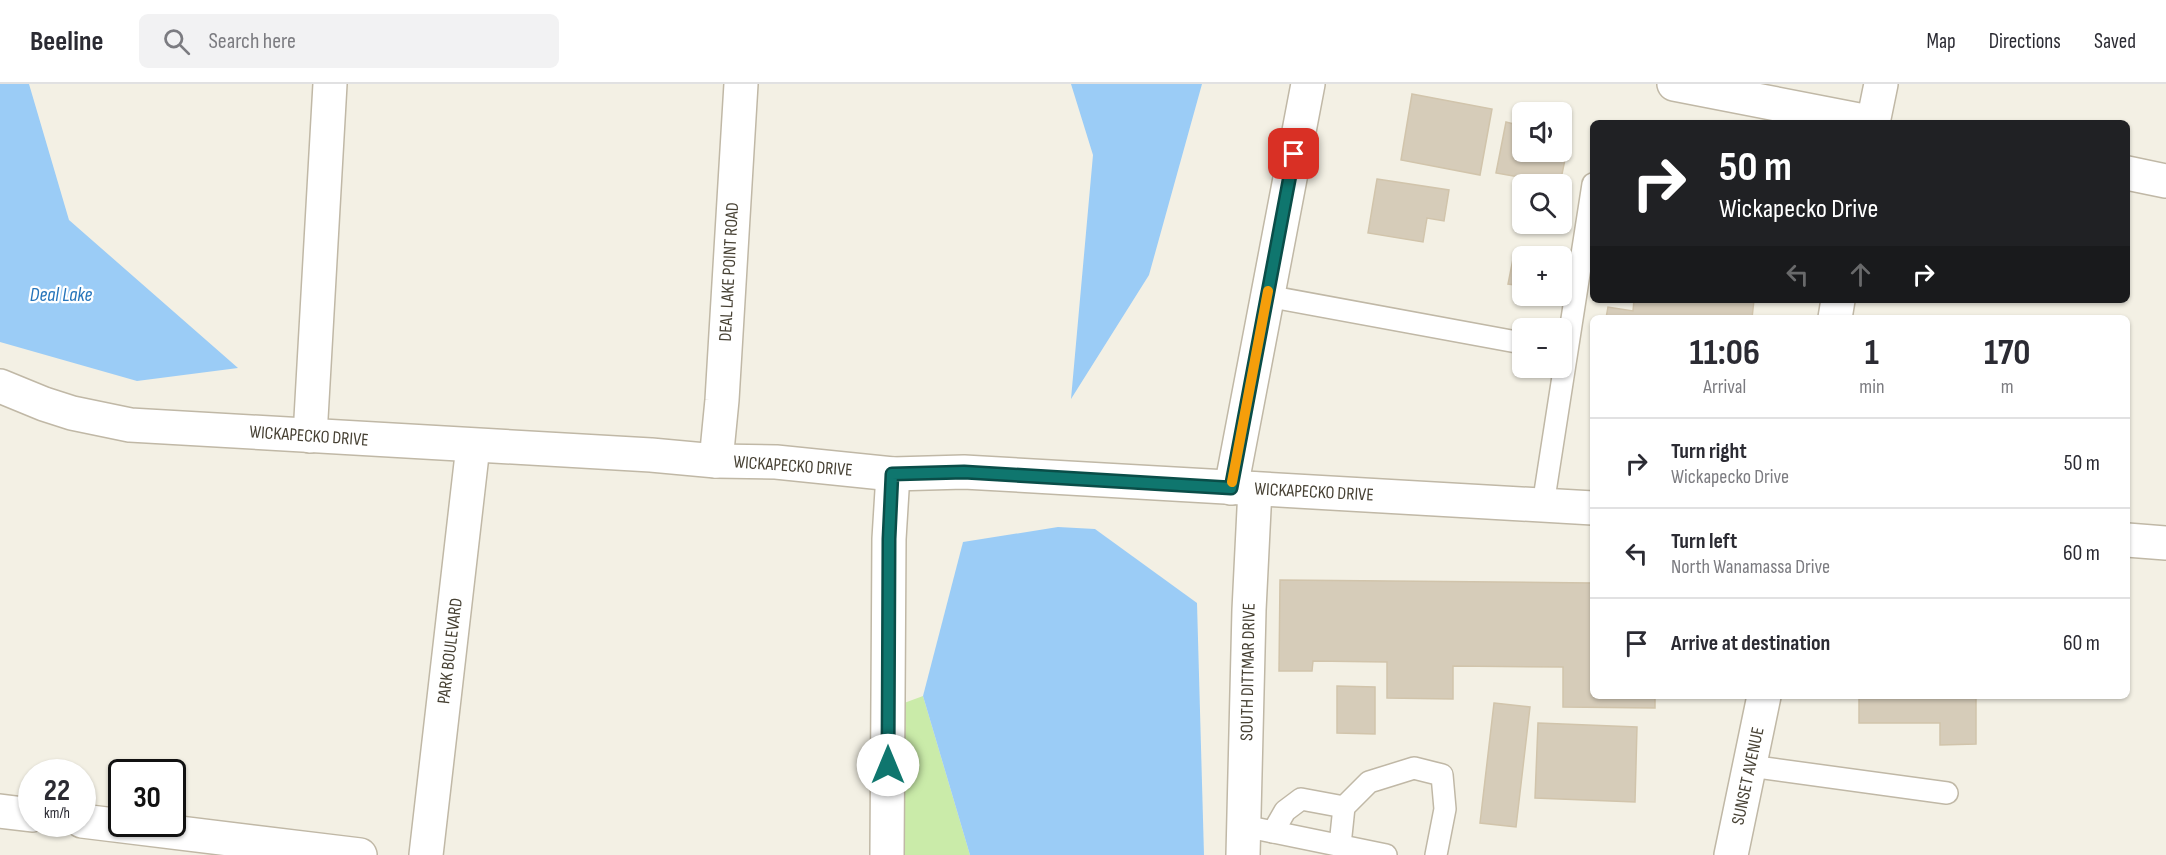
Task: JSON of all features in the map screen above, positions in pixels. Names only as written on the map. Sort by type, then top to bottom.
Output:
[{"type":"street","points":[[310,435],[330,84]]},
{"type":"street","name":"DEAL LAKE POINT ROAD","points":[[716,461],[722,400],[741,84]]},
{"type":"street","name":"SOUTH DITTMAR DRIVE","points":[[1253,837],[1249,610],[1243,489],[1268,296],[1308,84]]},
{"type":"street","points":[[1674,84],[1858,120]]},
{"type":"street","points":[[1874,120],[1881,84]]},
{"type":"street","points":[[2130,174],[2166,181]]},
{"type":"street","name":"WICKAPECKO DRIVE","points":[[0,386],[72,413],[130,425],[651,455],[716,461],[776,462],[892,474],[964,472],[1590,508]]},
{"type":"street","name":"PARK BOULEVARD","points":[[426,855],[473,446]]},
{"type":"street","points":[[887,855],[889,539],[892,474]]},
{"type":"street","points":[[2130,540],[2166,543]]},
{"type":"street","name":"SUNSET AVENUE","points":[[1731,855],[1763,699]]},
{"type":"street","points":[[0,812],[18,814]]},
{"type":"street","points":[[96,823],[360,855]]},
{"type":"lane","points":[[1570,318],[1590,201]]},
{"type":"lane","points":[[1268,296],[1512,341]]},
{"type":"lane","points":[[1543,505],[1560,378]]},
{"type":"lane","points":[[1750,766],[1947,793]]},
{"type":"lane","points":[[1340,845],[1344,807],[1369,782],[1414,768],[1442,776],[1445,809],[1436,855]]},
{"type":"lane","points":[[1253,837],[1301,799],[1344,807]]},
{"type":"lane","points":[[1253,837],[1340,845],[1386,855]]},
{"type":"green space","points":[[923,696],[970,855],[901,855],[896,706]]},
{"type":"water","name":"Deal Lake","points":[[0,84],[29,84],[69,220],[238,368],[137,381],[0,342]]},
{"type":"water","points":[[1071,84],[1202,84],[1149,275],[1071,399],[1093,155]]},
{"type":"water","points":[[1058,527],[1095,529],[1197,603],[1204,855],[970,855],[923,696],[963,542]]},
{"type":"building","points":[[1412,94],[1492,109],[1480,175],[1401,160]]},
{"type":"building","points":[[1506,122],[1512,124],[1512,162],[1564,162],[1562,174],[1512,176],[1496,173]]},
{"type":"building","points":[[1377,179],[1449,190],[1444,221],[1427,218],[1423,242],[1368,233]]},
{"type":"building","points":[[1512,264],[1512,285],[1508,284]]},
{"type":"building","points":[[1634,303],[1754,303],[1752,315],[1607,315],[1608,307],[1633,311]]},
{"type":"building","points":[[1280,580],[1590,583],[1590,699],[1655,699],[1655,708],[1563,707],[1563,667],[1453,666],[1453,699],[1387,698],[1387,662],[1313,661],[1312,671],[1279,671]]},
{"type":"building","points":[[1337,686],[1375,687],[1375,734],[1337,733]]},
{"type":"building","points":[[1859,699],[1976,699],[1976,744],[1940,745],[1940,723],[1859,723]]},
{"type":"building","points":[[1494,703],[1530,707],[1516,827],[1480,823]]},
{"type":"building","points":[[1538,723],[1637,727],[1635,802],[1535,798]]},
{"type":"slow traffic","points":[[1232,482],[1268,291]]},
{"type":"route","points":[[888,765],[889,539],[892,474],[964,472],[1231,488],[1294,154]]}]
